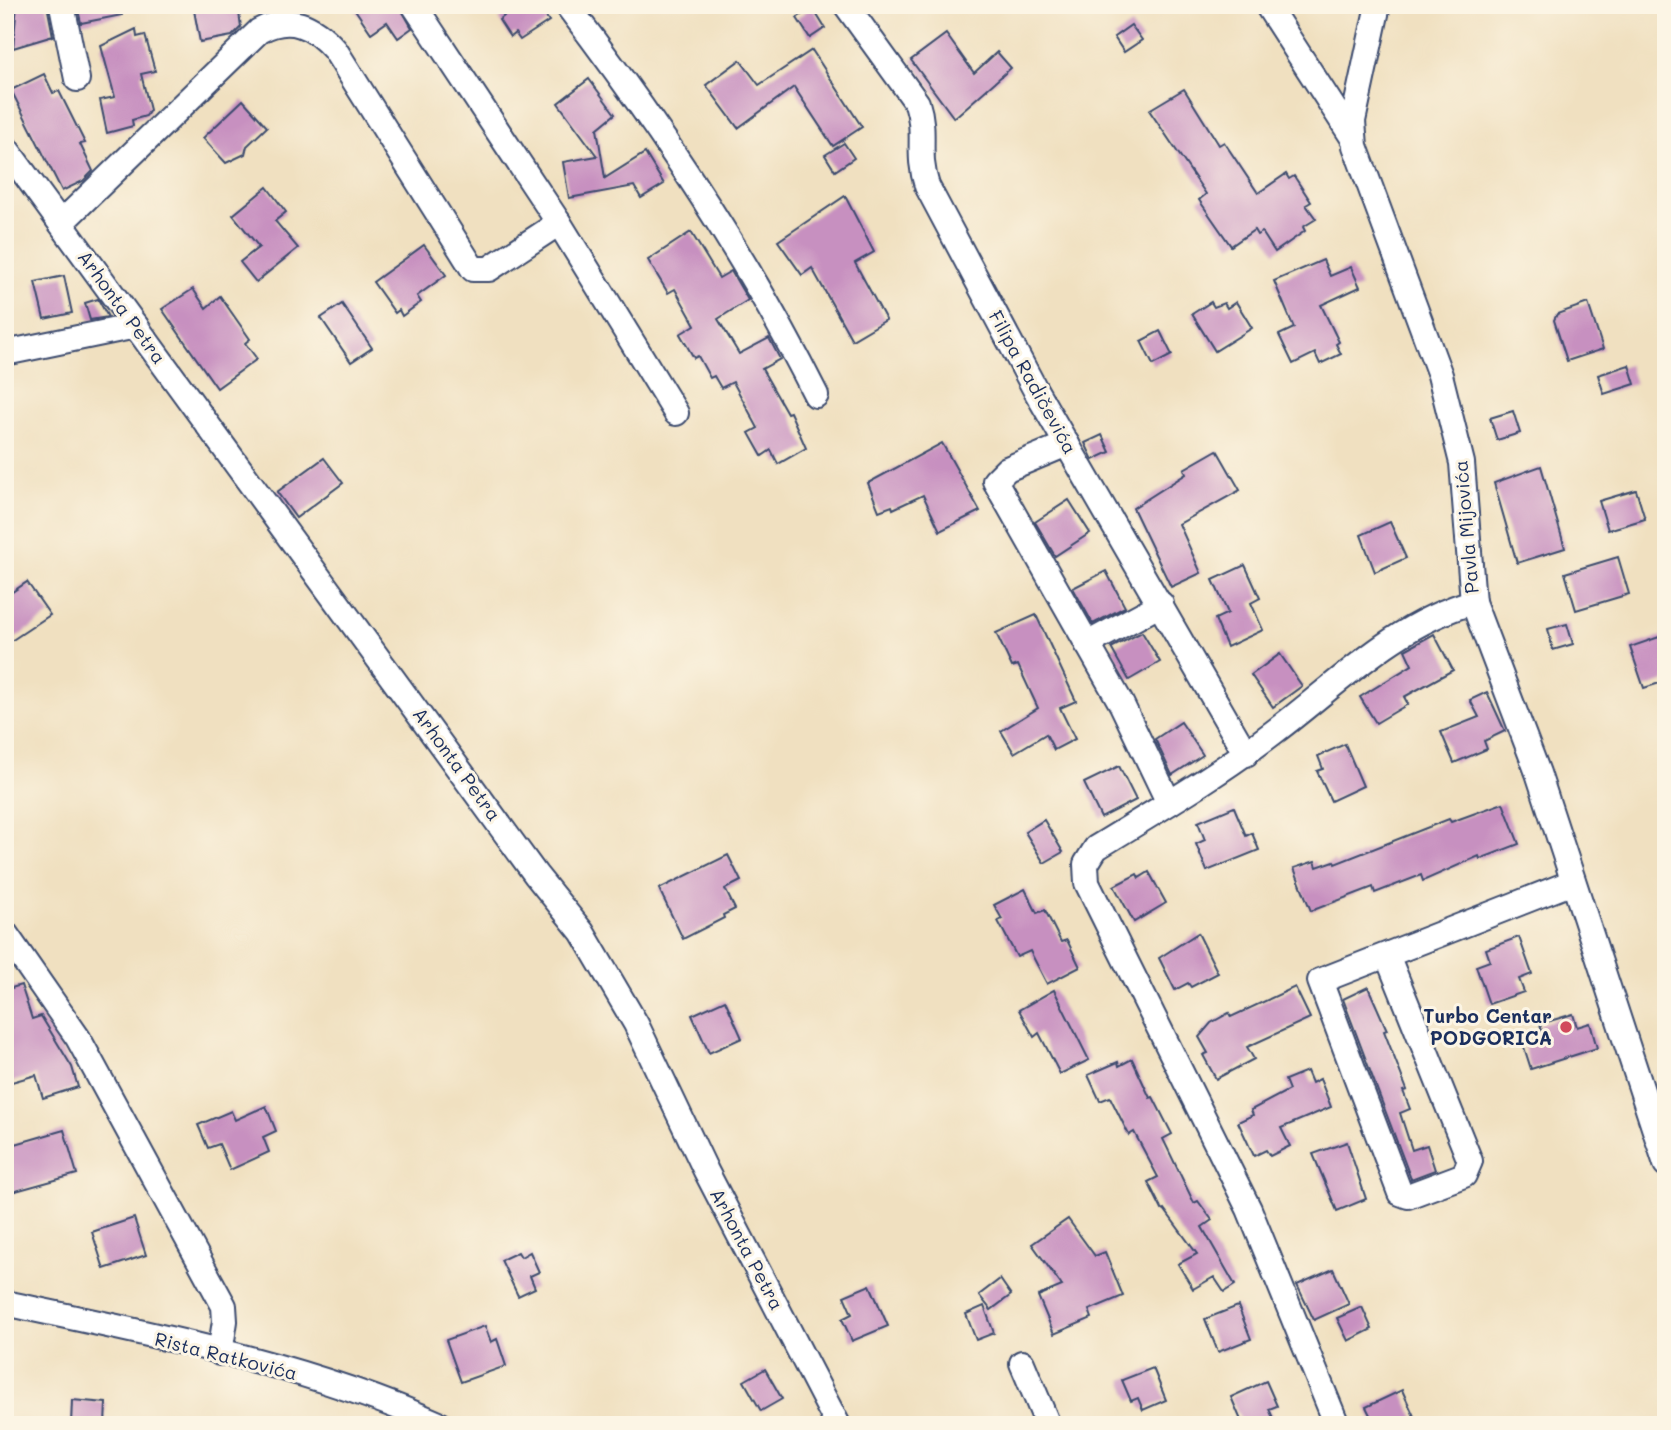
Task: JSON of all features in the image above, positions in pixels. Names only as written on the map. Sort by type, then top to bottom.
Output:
[{"type":"street","points":[[62,5],[77,79]]},
{"type":"street","points":[[414,5],[559,223],[677,413]]},
{"type":"street","points":[[567,5],[682,168],[754,283],[816,395]]},
{"type":"street","name":"Filipa Radičevića","points":[[846,5],[918,103],[922,119],[920,165],[928,186],[1067,444],[1246,754]]},
{"type":"street","points":[[1267,5],[1353,138]]},
{"type":"street","name":"Pavla Mijovića","points":[[1378,5],[1353,121],[1353,138],[1440,375],[1462,463],[1473,602],[1538,774],[1666,1164]]},
{"type":"street","points":[[61,223],[259,31],[284,21],[298,22],[313,29],[335,50],[473,269],[488,269],[559,223]]},
{"type":"street","name":"Arhonta Petra","points":[[5,147],[536,874],[582,932],[636,1024],[706,1171],[838,1425]]},
{"type":"street","points":[[5,353],[136,326]]},
{"type":"street","points":[[1067,444],[1007,470],[995,481],[1121,703],[1169,803]]},
{"type":"street","points":[[1337,1425],[1249,1209],[1087,883],[1086,864],[1096,848],[1246,754],[1373,652],[1429,619],[1473,602]]},
{"type":"street","points":[[1087,644],[1161,604]]},
{"type":"street","points":[[1387,955],[1469,1161],[1464,1175],[1408,1196],[1400,1193],[1320,981],[1573,881]]},
{"type":"street","points":[[5,933],[78,1038],[224,1306],[225,1321],[220,1353]]},
{"type":"street","name":"Rista Ratkovića","points":[[5,1303],[220,1353],[366,1394],[441,1425]]},
{"type":"street","points":[[1021,1363],[1048,1425]]},
{"type":"building","points":[[17,5],[47,5],[53,36],[13,48]]},
{"type":"building","points":[[77,5],[121,5],[122,15],[81,23]]},
{"type":"building","points":[[193,5],[238,5],[241,27],[232,36],[200,42]]},
{"type":"building","points":[[352,5],[399,5],[412,28],[398,38],[387,22],[371,33]]},
{"type":"building","points":[[497,5],[538,5],[549,21],[520,40],[515,33],[510,37],[499,20],[504,16]]},
{"type":"building","points":[[812,7],[825,28],[810,38],[797,18]]},
{"type":"building","points":[[1131,25],[1142,40],[1124,52],[1114,37]]},
{"type":"building","points":[[136,29],[137,37],[145,35],[155,71],[141,74],[150,110],[146,116],[132,120],[133,126],[107,133],[100,100],[115,97],[101,46]]},
{"type":"building","points":[[946,34],[974,73],[997,52],[1011,68],[954,118],[911,60]]},
{"type":"building","points":[[812,50],[862,127],[833,146],[794,87],[738,128],[706,85],[740,60],[759,85]]},
{"type":"building","points":[[44,74],[53,93],[59,91],[85,143],[80,144],[93,171],[83,181],[62,191],[11,90]]},
{"type":"building","points":[[589,79],[615,114],[597,129],[605,178],[645,153],[664,184],[641,198],[634,186],[569,198],[563,162],[597,156],[558,103]]},
{"type":"building","points":[[1184,89],[1219,145],[1224,142],[1258,193],[1286,174],[1289,179],[1294,176],[1311,202],[1306,205],[1316,219],[1303,227],[1305,231],[1275,252],[1262,232],[1257,235],[1254,230],[1231,246],[1199,200],[1206,194],[1149,110]]},
{"type":"building","points":[[243,100],[267,127],[247,146],[245,154],[226,163],[203,138]]},
{"type":"building","points":[[844,143],[854,158],[835,171],[825,155]]},
{"type":"building","points":[[267,187],[286,212],[275,221],[298,248],[256,282],[240,262],[259,247],[233,215]]},
{"type":"building","points":[[845,196],[874,252],[855,263],[886,320],[852,340],[812,268],[802,275],[778,241]]},
{"type":"building","points":[[691,232],[719,278],[731,271],[748,300],[718,319],[739,354],[769,338],[780,359],[762,369],[787,413],[790,412],[806,448],[778,464],[771,450],[762,456],[749,433],[758,428],[733,382],[721,388],[714,376],[710,378],[698,356],[694,358],[680,334],[695,325],[675,289],[668,293],[648,260]]},
{"type":"building","points":[[424,245],[446,275],[417,296],[421,302],[402,316],[399,310],[395,313],[373,282]]},
{"type":"building","points":[[1323,260],[1330,276],[1351,267],[1360,287],[1321,305],[1339,342],[1336,344],[1341,354],[1320,364],[1315,353],[1293,364],[1279,335],[1294,328],[1274,281]]},
{"type":"building","points":[[64,276],[72,313],[44,319],[35,282]]},
{"type":"building","points":[[193,289],[206,308],[220,296],[250,339],[245,343],[257,359],[217,388],[162,309]]},
{"type":"building","points":[[98,299],[108,317],[90,320],[85,303]]},
{"type":"building","points":[[1211,302],[1214,307],[1224,303],[1227,308],[1236,302],[1252,328],[1215,351],[1192,314]]},
{"type":"building","points":[[1588,303],[1603,349],[1567,361],[1554,320],[1557,314]]},
{"type":"building","points":[[342,304],[372,348],[351,362],[321,318]]},
{"type":"building","points":[[1160,331],[1172,355],[1153,365],[1141,341]]},
{"type":"building","points":[[1629,365],[1635,384],[1604,394],[1598,375]]},
{"type":"building","points":[[1513,411],[1520,433],[1497,440],[1490,418]]},
{"type":"building","points":[[1102,435],[1110,452],[1093,460],[1085,443]]},
{"type":"building","points":[[942,443],[980,511],[940,531],[923,495],[893,509],[892,506],[879,511],[868,483]]},
{"type":"building","points":[[1217,450],[1240,490],[1179,524],[1201,573],[1171,587],[1133,508],[1186,474],[1184,469]]},
{"type":"building","points":[[324,458],[343,483],[296,518],[277,492]]},
{"type":"building","points":[[1541,466],[1565,548],[1517,563],[1494,483]]},
{"type":"building","points":[[1636,490],[1645,519],[1608,530],[1599,501]]},
{"type":"building","points":[[1069,500],[1090,533],[1055,556],[1035,522]]},
{"type":"building","points":[[1390,522],[1406,558],[1375,572],[1361,535]]},
{"type":"building","points":[[1618,557],[1629,594],[1576,610],[1565,573]]},
{"type":"building","points":[[1245,565],[1260,598],[1251,603],[1263,630],[1227,647],[1215,619],[1228,613],[1213,580]]},
{"type":"building","points":[[1106,571],[1125,607],[1093,624],[1073,588]]},
{"type":"building","points":[[27,582],[50,615],[5,645],[5,597]]},
{"type":"building","points":[[1036,615],[1076,701],[1060,708],[1075,739],[1054,750],[1046,734],[1014,753],[1001,731],[1038,708],[1018,665],[1012,667],[996,633]]},
{"type":"building","points":[[1567,624],[1573,644],[1553,650],[1548,629]]},
{"type":"building","points":[[1142,632],[1160,662],[1129,680],[1111,648]]},
{"type":"building","points":[[1434,634],[1453,670],[1404,697],[1408,704],[1376,723],[1360,697],[1412,665],[1405,650]]},
{"type":"building","points":[[1662,636],[1666,647],[1666,681],[1644,688],[1630,647]]},
{"type":"building","points":[[1280,654],[1302,686],[1273,707],[1251,675]]},
{"type":"building","points":[[1487,692],[1505,731],[1484,741],[1487,749],[1454,763],[1441,732],[1479,717],[1470,700]]},
{"type":"building","points":[[1181,722],[1203,755],[1172,775],[1155,739]]},
{"type":"building","points":[[1345,744],[1363,786],[1331,801],[1317,771],[1323,769],[1318,756]]},
{"type":"building","points":[[1119,766],[1136,800],[1101,818],[1084,783]]},
{"type":"building","points":[[1503,803],[1519,844],[1480,859],[1479,856],[1423,881],[1421,875],[1375,893],[1373,887],[1311,911],[1294,868],[1315,861],[1317,867],[1334,861],[1335,864],[1449,819],[1451,822]]},
{"type":"building","points":[[1234,807],[1246,836],[1252,833],[1259,850],[1207,871],[1196,844],[1205,840],[1198,822]]},
{"type":"building","points":[[1044,820],[1063,852],[1044,863],[1025,832]]},
{"type":"building","points":[[728,855],[741,881],[725,889],[735,909],[723,915],[724,918],[683,939],[659,889]]},
{"type":"building","points":[[1149,872],[1166,903],[1134,922],[1114,886],[1137,874],[1139,878]]},
{"type":"building","points":[[1025,889],[1037,913],[1045,910],[1061,942],[1067,940],[1080,967],[1047,984],[1030,951],[1017,957],[998,921],[1002,919],[994,905]]},
{"type":"building","points":[[1198,933],[1218,973],[1191,987],[1188,983],[1175,990],[1159,958]]},
{"type":"building","points":[[1519,937],[1532,974],[1519,979],[1524,992],[1489,1004],[1476,966],[1490,961],[1486,949]]},
{"type":"building","points":[[21,985],[32,1019],[41,1016],[72,1067],[78,1087],[43,1098],[36,1075],[5,1084],[5,990]]},
{"type":"building","points":[[1295,987],[1310,1018],[1247,1047],[1254,1059],[1216,1079],[1203,1055],[1208,1053],[1199,1037],[1211,1023],[1229,1013],[1231,1017]]},
{"type":"building","points":[[1368,987],[1387,1030],[1384,1031],[1407,1090],[1403,1091],[1410,1109],[1400,1113],[1412,1150],[1427,1145],[1435,1170],[1411,1179],[1343,999]]},
{"type":"building","points":[[1054,990],[1089,1060],[1060,1074],[1039,1033],[1034,1037],[1019,1010]]},
{"type":"building","points":[[725,1000],[742,1038],[709,1053],[692,1015]]},
{"type":"building","points":[[1573,1014],[1577,1027],[1590,1023],[1597,1048],[1531,1069],[1523,1044],[1544,1038],[1540,1024]]},
{"type":"building","points":[[1132,1059],[1150,1098],[1153,1097],[1172,1134],[1163,1139],[1194,1203],[1198,1201],[1212,1220],[1202,1227],[1235,1285],[1224,1292],[1214,1277],[1193,1289],[1178,1264],[1197,1254],[1164,1209],[1162,1210],[1148,1182],[1158,1177],[1134,1132],[1129,1135],[1110,1097],[1100,1101],[1088,1075],[1118,1062],[1119,1066]]},
{"type":"building","points":[[1307,1071],[1312,1083],[1320,1079],[1331,1107],[1281,1128],[1290,1146],[1270,1156],[1266,1150],[1254,1156],[1238,1122],[1253,1115],[1251,1110],[1289,1090],[1285,1080]]},
{"type":"building","points":[[266,1106],[276,1131],[263,1137],[269,1152],[230,1170],[219,1144],[208,1148],[198,1125],[231,1111],[235,1120]]},
{"type":"building","points":[[64,1130],[77,1174],[5,1194],[5,1147]]},
{"type":"building","points":[[1347,1142],[1366,1199],[1337,1211],[1313,1154]]},
{"type":"building","points":[[134,1218],[146,1255],[104,1269],[92,1232]]},
{"type":"building","points":[[1068,1219],[1095,1256],[1105,1252],[1123,1296],[1089,1310],[1092,1318],[1054,1334],[1038,1296],[1062,1286],[1032,1244]]},
{"type":"building","points":[[518,1252],[521,1257],[530,1252],[539,1272],[530,1276],[535,1288],[518,1296],[501,1260]]},
{"type":"building","points":[[1333,1269],[1349,1304],[1314,1320],[1297,1285]]},
{"type":"building","points":[[1000,1279],[1011,1295],[991,1310],[979,1295]]},
{"type":"building","points":[[870,1285],[888,1326],[852,1341],[842,1319],[852,1314],[844,1296]]},
{"type":"building","points":[[984,1306],[994,1333],[976,1340],[966,1314]]},
{"type":"building","points":[[1238,1306],[1251,1339],[1218,1352],[1205,1319]]},
{"type":"building","points":[[1362,1307],[1372,1329],[1348,1341],[1337,1318]]},
{"type":"building","points":[[485,1326],[491,1342],[497,1339],[506,1366],[461,1382],[446,1340]]},
{"type":"building","points":[[1153,1368],[1166,1400],[1143,1410],[1138,1398],[1131,1401],[1122,1380]]},
{"type":"building","points":[[765,1369],[782,1399],[761,1411],[744,1381]]},
{"type":"building","points":[[1266,1381],[1277,1406],[1269,1409],[1274,1420],[1264,1425],[1243,1425],[1231,1397]]},
{"type":"building","points":[[1402,1390],[1418,1425],[1375,1425],[1366,1407]]},
{"type":"building","points":[[72,1400],[106,1403],[105,1425],[71,1425]]},
{"type":"place","name":"Turbo Centar PODGORICA","points":[[1566,1027]]}]
